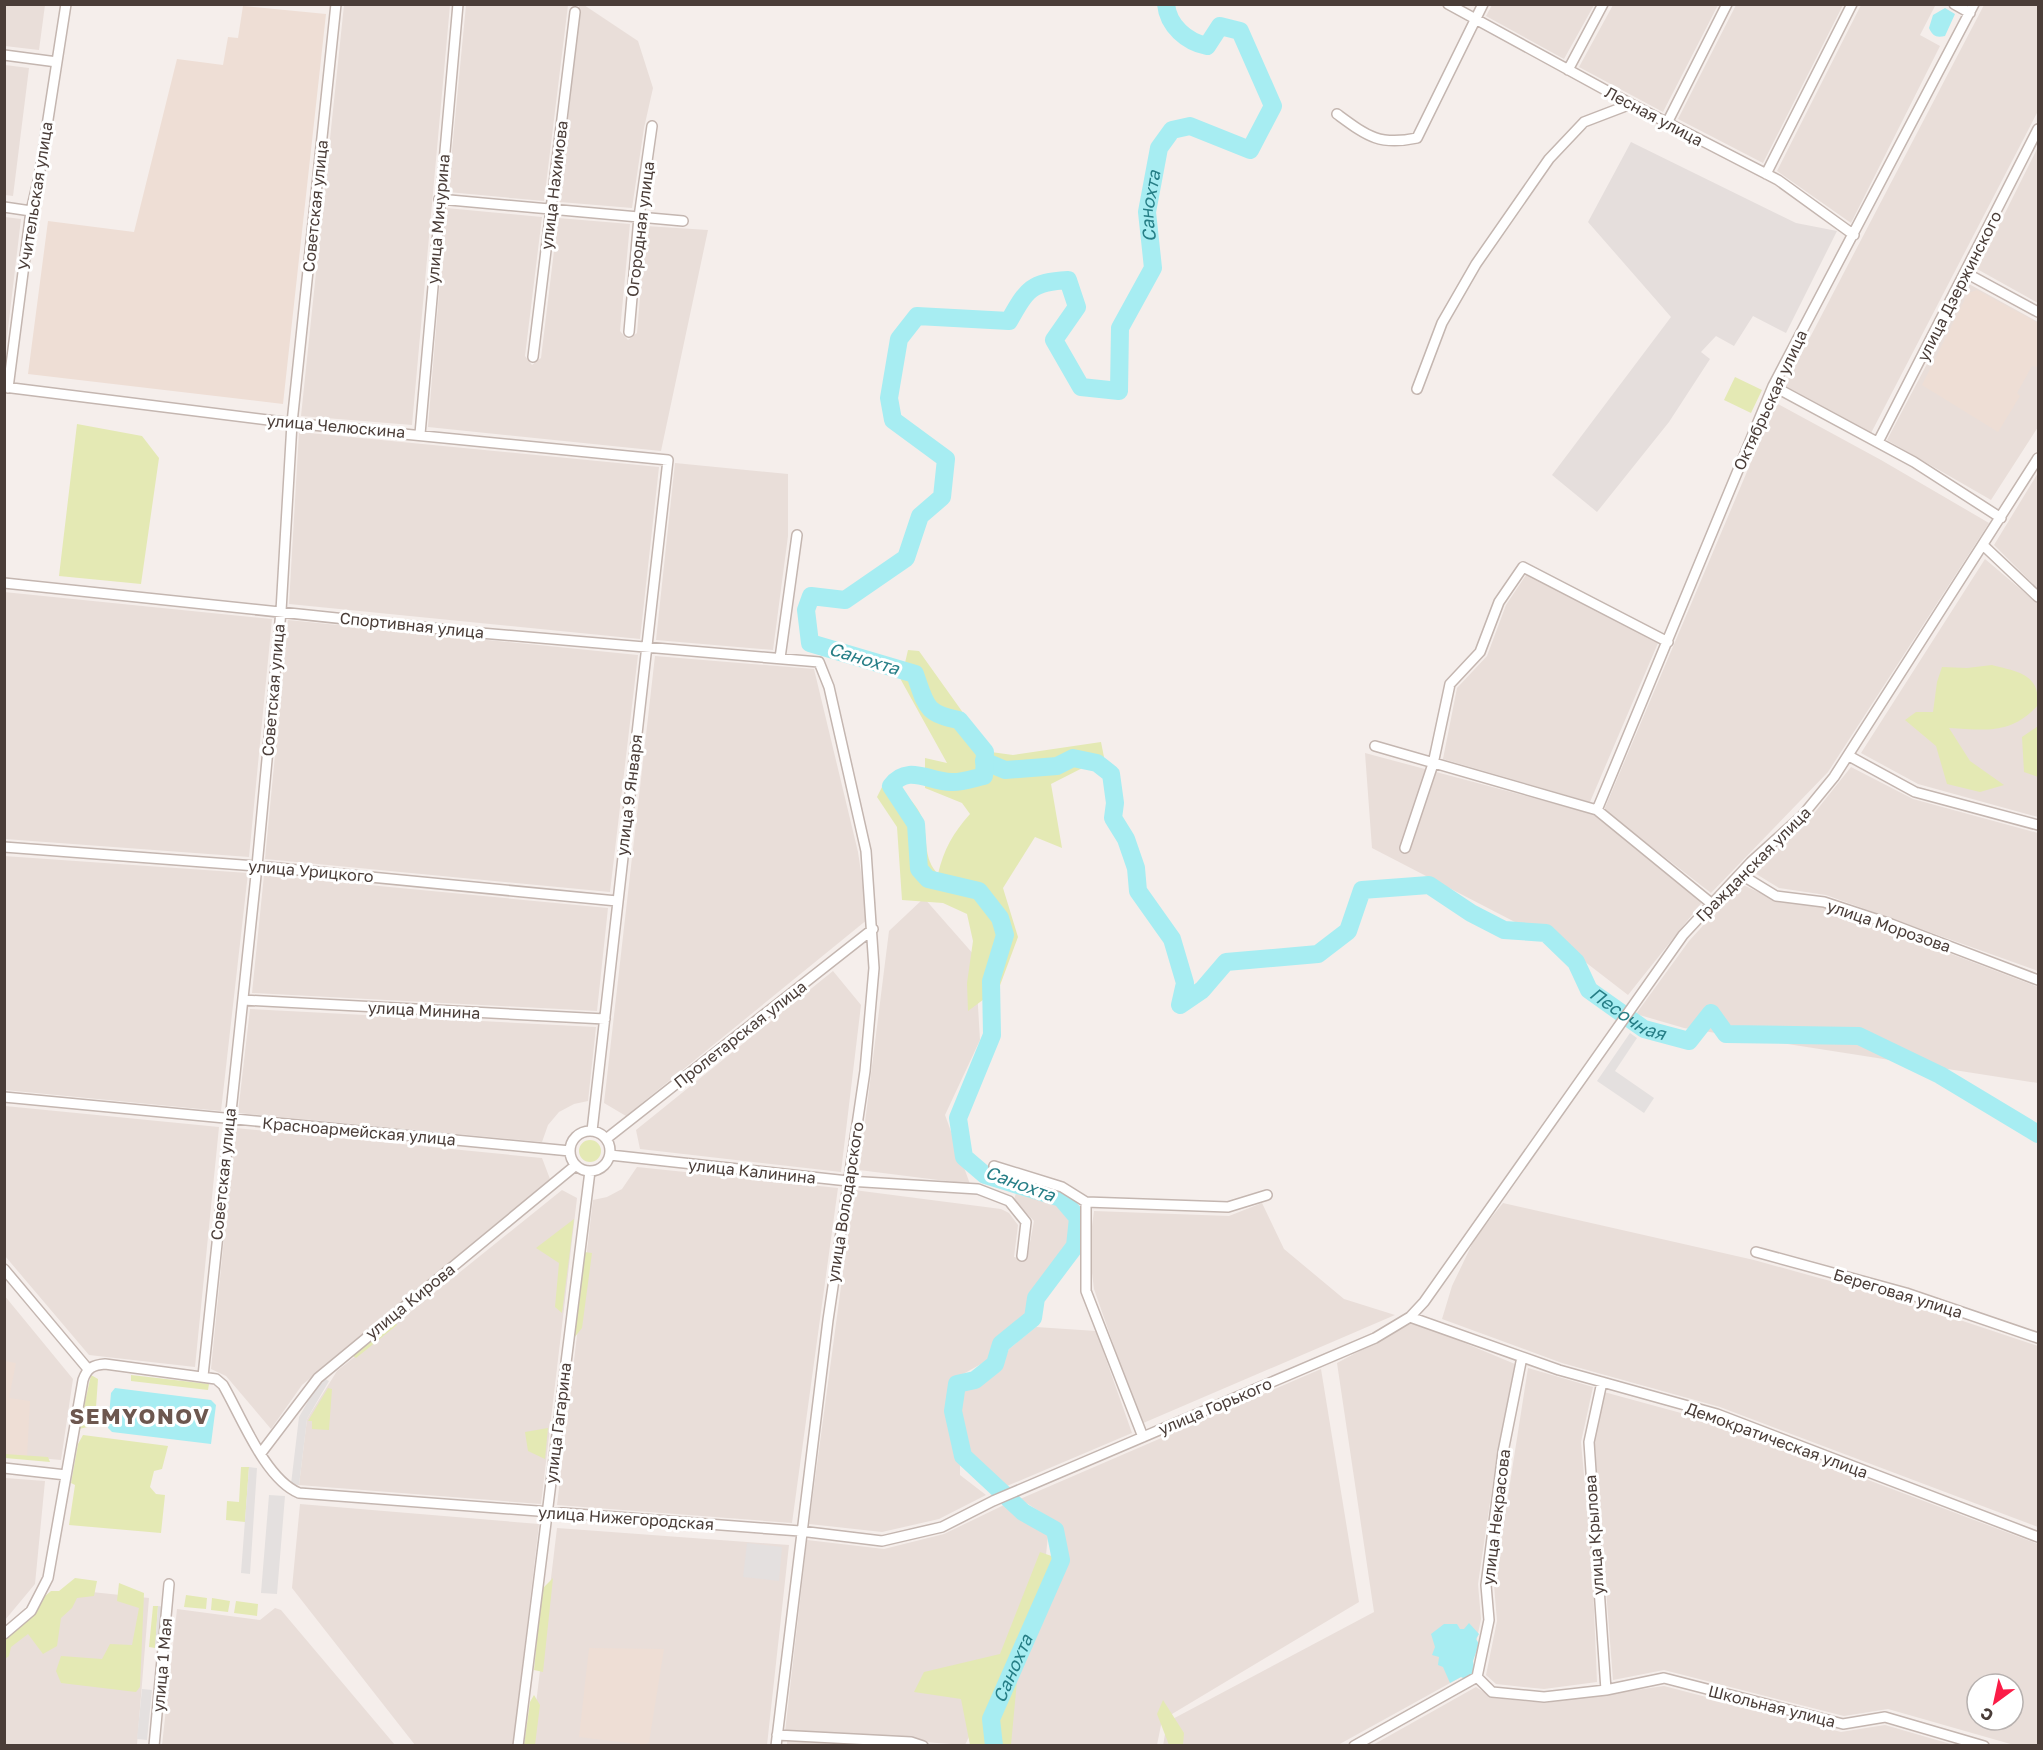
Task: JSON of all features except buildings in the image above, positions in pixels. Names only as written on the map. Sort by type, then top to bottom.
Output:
[{"type":"street","name":"Учительская улица","points":[[6,387],[31,211],[39,177],[66,4]]},
{"type":"street","name":"Советская улица","points":[[203,1376],[228,1120],[257,866],[280,611],[292,423],[336,4]]},
{"type":"street","name":"улица Мичурина","points":[[420,434],[458,4]]},
{"type":"street","name":"Лесная улица","points":[[1448,4],[1631,104],[1766,174],[1854,236]]},
{"type":"street","points":[[1337,114],[1368,137],[1399,142],[1417,138],[1483,4]]},
{"type":"street","points":[[1568,70],[1603,4]]},
{"type":"street","points":[[1667,123],[1726,4]]},
{"type":"street","points":[[1766,174],[1852,4]]},
{"type":"street","points":[[1954,4],[1972,9]]},
{"type":"street","name":"Октябрьская улица","points":[[1597,810],[1773,386],[1972,9]]},
{"type":"street","name":"улица Нахимова","points":[[533,357],[575,12]]},
{"type":"street","points":[[4,55],[57,62]]},
{"type":"street","points":[[1417,389],[1442,323],[1476,264],[1549,159],[1584,122],[1631,104]]},
{"type":"street","name":"Огородная улица","points":[[629,332],[639,217],[652,126]]},
{"type":"street","name":"улица Дзержинского","points":[[1878,442],[2038,129]]},
{"type":"street","points":[[439,199],[682,221]]},
{"type":"street","points":[[4,207],[31,211]]},
{"type":"street","points":[[1966,273],[2038,312]]},
{"type":"street","points":[[1773,386],[1878,442],[2001,518]]},
{"type":"street","name":"улица Челюскина","points":[[6,387],[292,423],[668,460]]},
{"type":"street","name":"Гражданская улица","points":[[1410,1317],[1424,1302],[1629,1008],[1683,935],[1740,874],[1802,816],[1849,756],[2038,458]]},
{"type":"street","name":"улица 9 Января","points":[[592,1131],[668,460]]},
{"type":"street","points":[[780,658],[797,535]]},
{"type":"street","points":[[1984,546],[2038,597]]},
{"type":"street","points":[[1405,848],[1433,764],[1450,684],[1480,652],[1499,602],[1523,567],[1668,642]]},
{"type":"street","name":"Спортивная улица","points":[[4,583],[819,662]]},
{"type":"street","name":"улица Володарского","points":[[776,1746],[800,1531],[865,1071],[874,968],[866,851],[829,687],[819,662]]},
{"type":"street","points":[[1375,746],[1597,810],[1712,904]]},
{"type":"street","points":[[1849,756],[1915,792],[2038,825]]},
{"type":"street","name":"улица Урицкого","points":[[4,847],[257,866],[617,901]]},
{"type":"street","name":"улица Морозова","points":[[1740,874],[1776,896],[1824,902],[1891,924],[2038,980]]},
{"type":"street","name":"Пролетарская улица","points":[[606,1139],[873,929]]},
{"type":"street","name":"улица Минина","points":[[243,1000],[605,1019]]},
{"type":"street","name":"Красноармейская улица","points":[[4,1097],[570,1151]]},
{"type":"street","points":[[585,1131],[592,1131],[606,1139],[610,1155],[605,1165],[590,1171],[576,1165],[570,1151],[574,1138],[585,1131]]},
{"type":"street","name":"улица Калинина","points":[[610,1155],[848,1181],[978,1189],[1009,1201],[1026,1222],[1022,1256]]},
{"type":"street","name":"улица Кирова","points":[[263,1456],[318,1378],[576,1165]]},
{"type":"street","points":[[994,1166],[1062,1187],[1086,1202],[1228,1208],[1267,1195]]},
{"type":"street","name":"улица Гагарина","points":[[518,1746],[590,1171]]},
{"type":"street","points":[[1086,1202],[1086,1291],[1143,1437]]},
{"type":"street","name":"Береговая улица","points":[[1756,1252],[1906,1293],[2038,1338]]},
{"type":"street","points":[[4,1269],[88,1369]]},
{"type":"street","name":"Демократическая улица","points":[[1410,1317],[1522,1357],[1717,1414],[2038,1537]]},
{"type":"street","name":"улица Горького","points":[[993,1501],[1375,1338],[1410,1317]]},
{"type":"street","name":"улица Некрасова","points":[[1477,1677],[1489,1620],[1486,1585],[1503,1452],[1522,1357]]},
{"type":"street","points":[[4,1634],[35,1605],[50,1572],[83,1380],[88,1369],[105,1364],[203,1376]]},
{"type":"street","name":"улица Нижегородская","points":[[203,1376],[216,1378],[223,1385],[278,1478],[299,1493],[800,1531],[882,1541],[942,1527],[993,1501]]},
{"type":"street","name":"улица Крылова","points":[[1602,1382],[1589,1442],[1606,1690]]},
{"type":"street","points":[[4,1468],[66,1475]]},
{"type":"street","name":"улица 1 Мая","points":[[154,1746],[169,1584]]},
{"type":"street","points":[[1354,1746],[1477,1677],[1492,1692],[1544,1697],[1606,1690]]},
{"type":"street","name":"Школьная улица","points":[[1606,1690],[1664,1678],[1843,1724],[1885,1717],[1984,1746]]},
{"type":"street","points":[[777,1735],[911,1742],[923,1746]]},
{"type":"shaded area","points":[[5,4],[45,5],[39,50],[5,46]]},
{"type":"shaded area","points":[[1492,4],[1594,5],[1564,59],[1486,16]]},
{"type":"shaded area","points":[[344,5],[450,5],[412,425],[301,416]]},
{"type":"shaded area","points":[[466,5],[568,5],[544,201],[448,192]]},
{"type":"shaded area","points":[[579,5],[584,5],[638,41],[653,88],[644,128],[632,208],[560,202]]},
{"type":"shaded area","points":[[1613,5],[1718,5],[1663,112],[1579,67]]},
{"type":"shaded area","points":[[1736,5],[1843,5],[1763,163],[1678,119]]},
{"type":"shaded area","points":[[1861,5],[1935,6],[1920,35],[1940,46],[1851,223],[1777,171]]},
{"type":"shaded area","points":[[1984,5],[2038,5],[2038,111],[1869,437],[1783,389]]},
{"type":"shaded area","points":[[243,6],[326,14],[283,404],[28,374],[48,221],[134,232],[177,59],[223,65],[228,37],[238,38]]},
{"type":"shaded area","points":[[5,65],[29,68],[13,196],[5,195]]},
{"type":"shaded area","points":[[1631,142],[1796,223],[1837,231],[1786,333],[1753,316],[1734,346],[1716,336],[1701,352],[1710,359],[1669,422],[1597,512],[1552,475],[1671,317],[1588,222]]},
{"type":"shaded area","points":[[2038,147],[2038,303],[1977,269]]},
{"type":"shaded area","points":[[446,208],[542,217],[525,356],[532,365],[541,358],[558,218],[630,224],[620,331],[628,340],[637,333],[646,226],[708,230],[661,451],[428,427]]},
{"type":"shaded area","points":[[4,217],[21,219],[5,354]]},
{"type":"shaded area","points":[[1969,284],[2038,322],[2038,427],[1991,500],[1887,440]]},
{"type":"shaded area","points":[[1977,290],[2038,323],[2038,367],[2032,366],[2017,393],[2020,396],[1998,432],[1922,385],[1968,293]]},
{"type":"shaded area","points":[[1776,403],[1881,460],[1989,523],[1828,772],[1711,893],[1604,810]]},
{"type":"shaded area","points":[[299,432],[659,467],[640,639],[289,604]]},
{"type":"shaded area","points":[[675,463],[788,474],[788,536],[773,650],[656,640]]},
{"type":"shaded area","points":[[2038,473],[2038,589],[1994,545]]},
{"type":"shaded area","points":[[1985,559],[2038,604],[2038,817],[1918,784],[1861,753]]},
{"type":"shaded area","points":[[1528,572],[1658,643],[1590,802],[1443,759],[1457,688],[1487,656],[1506,605]]},
{"type":"shaded area","points":[[4,592],[272,619],[249,857],[5,839]]},
{"type":"shaded area","points":[[288,620],[638,655],[610,892],[265,859]]},
{"type":"shaded area","points":[[655,656],[814,669],[858,852],[868,919],[626,1116],[604,1103]]},
{"type":"shaded area","points":[[1365,753],[1593,814],[1703,901],[1628,995],[1571,951],[1372,848]]},
{"type":"shaded area","points":[[1851,767],[1913,799],[2038,833],[2038,971],[1826,895],[1779,888],[1753,872],[1808,821]]},
{"type":"shaded area","points":[[4,856],[248,873],[221,1111],[5,1090]]},
{"type":"shaded area","points":[[264,875],[608,908],[597,1011],[252,993]]},
{"type":"shaded area","points":[[1741,884],[1771,898],[1828,907],[2038,987],[2038,1083],[1684,1028],[1636,1014],[1689,941]]},
{"type":"shaded area","points":[[924,898],[975,956],[980,1040],[945,1115],[970,1184],[859,1170],[889,931]]},
{"type":"shaded area","points":[[833,971],[861,1005],[841,1172],[640,1149],[636,1130]]},
{"type":"shaded area","points":[[250,1009],[596,1027],[588,1101],[574,1104],[559,1112],[548,1125],[542,1142],[238,1113]]},
{"type":"shaded area","points":[[1630,1033],[1637,1038],[1615,1071],[1654,1098],[1644,1113],[1597,1081]]},
{"type":"shaded area","points":[[5,1106],[219,1127],[195,1367],[89,1355],[5,1256]]},
{"type":"shaded area","points":[[235,1128],[542,1158],[550,1179],[302,1385],[271,1429],[226,1376],[211,1369]]},
{"type":"shaded area","points":[[637,1167],[838,1188],[792,1523],[557,1505],[593,1200],[607,1197],[622,1189]]},
{"type":"shaded area","points":[[562,1190],[577,1198],[541,1504],[299,1485],[307,1419],[337,1371]]},
{"type":"shaded area","points":[[854,1190],[1001,1209],[1009,1213],[1018,1225],[1014,1257],[1022,1259],[1027,1259],[1034,1221],[1014,1200],[1016,1193],[1056,1205],[1070,1220],[1067,1243],[1029,1294],[1026,1314],[995,1339],[988,1360],[949,1382],[945,1413],[960,1465],[960,1475],[986,1495],[939,1519],[882,1532],[809,1524]]},
{"type":"shaded area","points":[[1262,1203],[1284,1249],[1344,1299],[1395,1315],[1141,1424],[1094,1289],[1089,1249],[1094,1211],[1229,1216]]},
{"type":"shaded area","points":[[1503,1203],[1754,1260],[1903,1301],[2038,1346],[2038,1527],[1720,1407],[1562,1363],[1442,1319],[1452,1286],[1475,1238]]},
{"type":"shaded area","points":[[4,1295],[73,1379],[61,1460],[5,1455]]},
{"type":"shaded area","points":[[1414,1322],[1515,1364],[1497,1455],[1478,1584],[1481,1619],[1470,1672],[1338,1745],[1163,1746],[1167,1722],[1374,1612],[1337,1363]]},
{"type":"shaded area","points":[[1036,1327],[1096,1331],[1132,1433],[1007,1486],[970,1452],[961,1411],[964,1391],[1000,1371],[1009,1349]]},
{"type":"shaded area","points":[[4,1361],[16,1363],[9,1398],[30,1401],[27,1457],[5,1455]]},
{"type":"shaded area","points":[[1528,1368],[1593,1387],[1581,1442],[1592,1562],[1597,1682],[1544,1689],[1496,1684],[1486,1675],[1497,1621],[1494,1585]]},
{"type":"shaded area","points":[[1321,1369],[1359,1602],[1162,1720],[1157,1745],[1004,1745],[1000,1720],[1069,1560],[1061,1525],[1020,1499]]},
{"type":"shaded area","points":[[322,1377],[329,1381],[307,1419],[299,1485],[291,1484],[299,1417]]},
{"type":"shaded area","points":[[1604,1392],[1714,1422],[2038,1544],[2038,1745],[2014,1745],[1968,1732],[2025,1732],[2025,1672],[1965,1672],[1965,1731],[1888,1709],[1844,1716],[1664,1670],[1613,1680],[1594,1434]]},
{"type":"shaded area","points":[[249,1467],[257,1468],[250,1574],[241,1573]]},
{"type":"shaded area","points":[[5,1478],[45,1481],[35,1584],[5,1620]]},
{"type":"shaded area","points":[[269,1495],[285,1496],[277,1594],[261,1593]]},
{"type":"shaded area","points":[[300,1504],[539,1524],[513,1745],[415,1745],[292,1588]]},
{"type":"shaded area","points":[[1004,1505],[1048,1535],[1043,1585],[965,1745],[785,1732],[807,1540],[884,1549],[944,1534]]},
{"type":"shaded area","points":[[557,1528],[789,1545],[767,1745],[531,1746]]},
{"type":"shaded area","points":[[747,1543],[782,1547],[779,1581],[743,1577]]},
{"type":"shaded area","points":[[82,1591],[149,1598],[137,1745],[5,1746],[5,1648]]},
{"type":"shaded area","points":[[158,1606],[165,1607],[161,1648],[155,1648]]},
{"type":"shaded area","points":[[275,1608],[281,1610],[395,1745],[162,1745],[177,1609],[260,1620]]},
{"type":"shaded area","points":[[589,1648],[664,1649],[649,1742],[645,1745],[579,1737]]},
{"type":"shaded area","points":[[1664,1686],[1841,1732],[1885,1725],[1954,1745],[1371,1746],[1476,1687],[1493,1698],[1545,1703]]},
{"type":"shaded area","points":[[142,1689],[152,1690],[147,1740],[137,1739]]},
{"type":"shaded area","points":[[787,1741],[858,1745],[787,1745]]},
{"type":"green space","points":[[1735,377],[1762,390],[1751,413],[1724,400]]},
{"type":"green space","points":[[77,424],[142,436],[159,458],[141,584],[59,576]]},
{"type":"green space","points":[[908,650],[919,651],[991,752],[1013,755],[1101,742],[1104,757],[1051,784],[1062,848],[1035,837],[1003,888],[1018,937],[999,988],[968,1011],[967,983],[973,941],[967,914],[943,903],[902,900],[897,827],[877,797],[886,779],[913,803],[923,821],[930,862],[938,874],[950,842],[970,814],[962,803],[925,788],[925,758],[947,763],[901,680]]},
{"type":"green space","points":[[1992,665],[2018,672],[2031,680],[2035,686],[2038,705],[2018,722],[2007,726],[1986,730],[1949,728],[1970,761],[2004,785],[1980,792],[1947,784],[1936,746],[1905,720],[1916,712],[1933,712],[1937,682],[1942,667],[1967,668]]},
{"type":"green space","points":[[2038,726],[2038,777],[2024,772],[2022,737]]},
{"type":"green space","points":[[586,1140],[594,1140],[601,1147],[601,1155],[594,1162],[586,1162],[579,1155],[579,1147]]},
{"type":"green space","points":[[574,1219],[562,1313],[555,1307],[559,1263],[536,1248]]},
{"type":"green space","points":[[584,1252],[592,1253],[582,1328],[574,1338]]},
{"type":"green space","points":[[395,1322],[397,1325],[356,1358],[353,1356]]},
{"type":"green space","points":[[91,1375],[98,1379],[96,1407],[99,1414],[92,1426],[79,1429]]},
{"type":"green space","points":[[131,1375],[209,1384],[208,1390],[131,1381]]},
{"type":"green space","points":[[328,1388],[332,1389],[329,1430],[312,1429],[312,1421],[308,1421]]},
{"type":"green space","points":[[548,1428],[545,1459],[528,1451],[525,1432]]},
{"type":"green space","points":[[83,1435],[168,1446],[162,1469],[154,1471],[150,1487],[156,1494],[165,1495],[161,1533],[69,1525],[75,1485],[71,1483],[78,1444]]},
{"type":"green space","points":[[5,1454],[48,1457],[50,1462],[5,1458]]},
{"type":"green space","points":[[241,1467],[249,1467],[245,1522],[226,1520],[227,1501],[239,1502]]},
{"type":"green space","points":[[1040,1552],[1066,1561],[1018,1670],[1011,1745],[970,1745],[961,1699],[914,1692],[924,1672],[1000,1654]]},
{"type":"green space","points":[[75,1578],[97,1581],[94,1596],[77,1598],[72,1608],[61,1618],[57,1646],[43,1654],[28,1634],[11,1647],[9,1656],[5,1659],[5,1630],[51,1591],[59,1591]]},
{"type":"green space","points":[[553,1578],[543,1672],[534,1670],[542,1589]]},
{"type":"green space","points":[[119,1583],[144,1593],[140,1687],[136,1692],[61,1683],[56,1671],[61,1656],[102,1659],[110,1644],[132,1645],[139,1608],[117,1601]]},
{"type":"green space","points":[[186,1595],[207,1598],[206,1609],[184,1607]]},
{"type":"green space","points":[[212,1598],[230,1601],[228,1612],[211,1610]]},
{"type":"green space","points":[[236,1601],[258,1604],[257,1616],[234,1613]]},
{"type":"green space","points":[[153,1606],[158,1606],[155,1648],[149,1647]]},
{"type":"green space","points":[[534,1695],[540,1705],[535,1745],[524,1745],[530,1702]]},
{"type":"green space","points":[[1163,1700],[1184,1733],[1183,1745],[1169,1745],[1157,1714]]},
{"type":"water","points":[[1945,8],[1955,14],[1945,36],[1933,35],[1929,28],[1933,15]]},
{"type":"water","points":[[115,1388],[211,1400],[216,1405],[211,1444],[112,1432],[108,1428],[111,1393]]},
{"type":"water","points":[[1469,1623],[1479,1634],[1476,1639],[1479,1644],[1473,1661],[1475,1673],[1465,1679],[1461,1677],[1450,1683],[1443,1667],[1438,1665],[1439,1657],[1432,1655],[1435,1647],[1431,1634],[1444,1624],[1457,1624],[1460,1629],[1464,1629]]},
{"type":"waterway","name":"Санохта","points":[[994,1746],[991,1719],[1061,1560],[1055,1530],[1023,1512],[963,1456],[953,1411],[957,1384],[975,1380],[995,1364],[1001,1344],[1033,1318],[1036,1298],[1075,1246],[1078,1218],[1061,1198],[985,1175],[964,1157],[958,1118],[992,1035],[991,981],[1005,935],[1000,918],[979,891],[928,879],[919,869],[916,824],[891,786],[897,779],[911,775],[955,782],[984,776],[985,752],[959,720],[939,715],[928,706],[915,674],[810,643],[806,610],[811,596],[845,600],[906,558],[920,516],[942,497],[946,459],[893,420],[889,398],[899,339],[917,316],[1009,321],[1031,289],[1046,283],[1068,280],[1077,307],[1054,340],[1081,387],[1119,391],[1120,328],[1153,268],[1147,212],[1159,148],[1172,130],[1190,126],[1250,150],[1273,106],[1240,31],[1220,26],[1207,46],[1200,44],[1180,32],[1170,19],[1166,4]]},
{"type":"waterway","name":"Песочная","points":[[984,761],[1005,770],[1057,766],[1073,758],[1097,763],[1111,774],[1115,803],[1113,818],[1126,839],[1136,868],[1138,891],[1172,939],[1185,983],[1180,1005],[1202,990],[1226,962],[1318,954],[1348,931],[1362,890],[1429,885],[1471,913],[1504,930],[1546,933],[1576,962],[1589,990],[1644,1029],[1689,1041],[1711,1013],[1726,1034],[1859,1036],[1940,1075],[2038,1134]]},
{"type":"district","name":"SEMYONOV","points":[[140,1416]]}]
